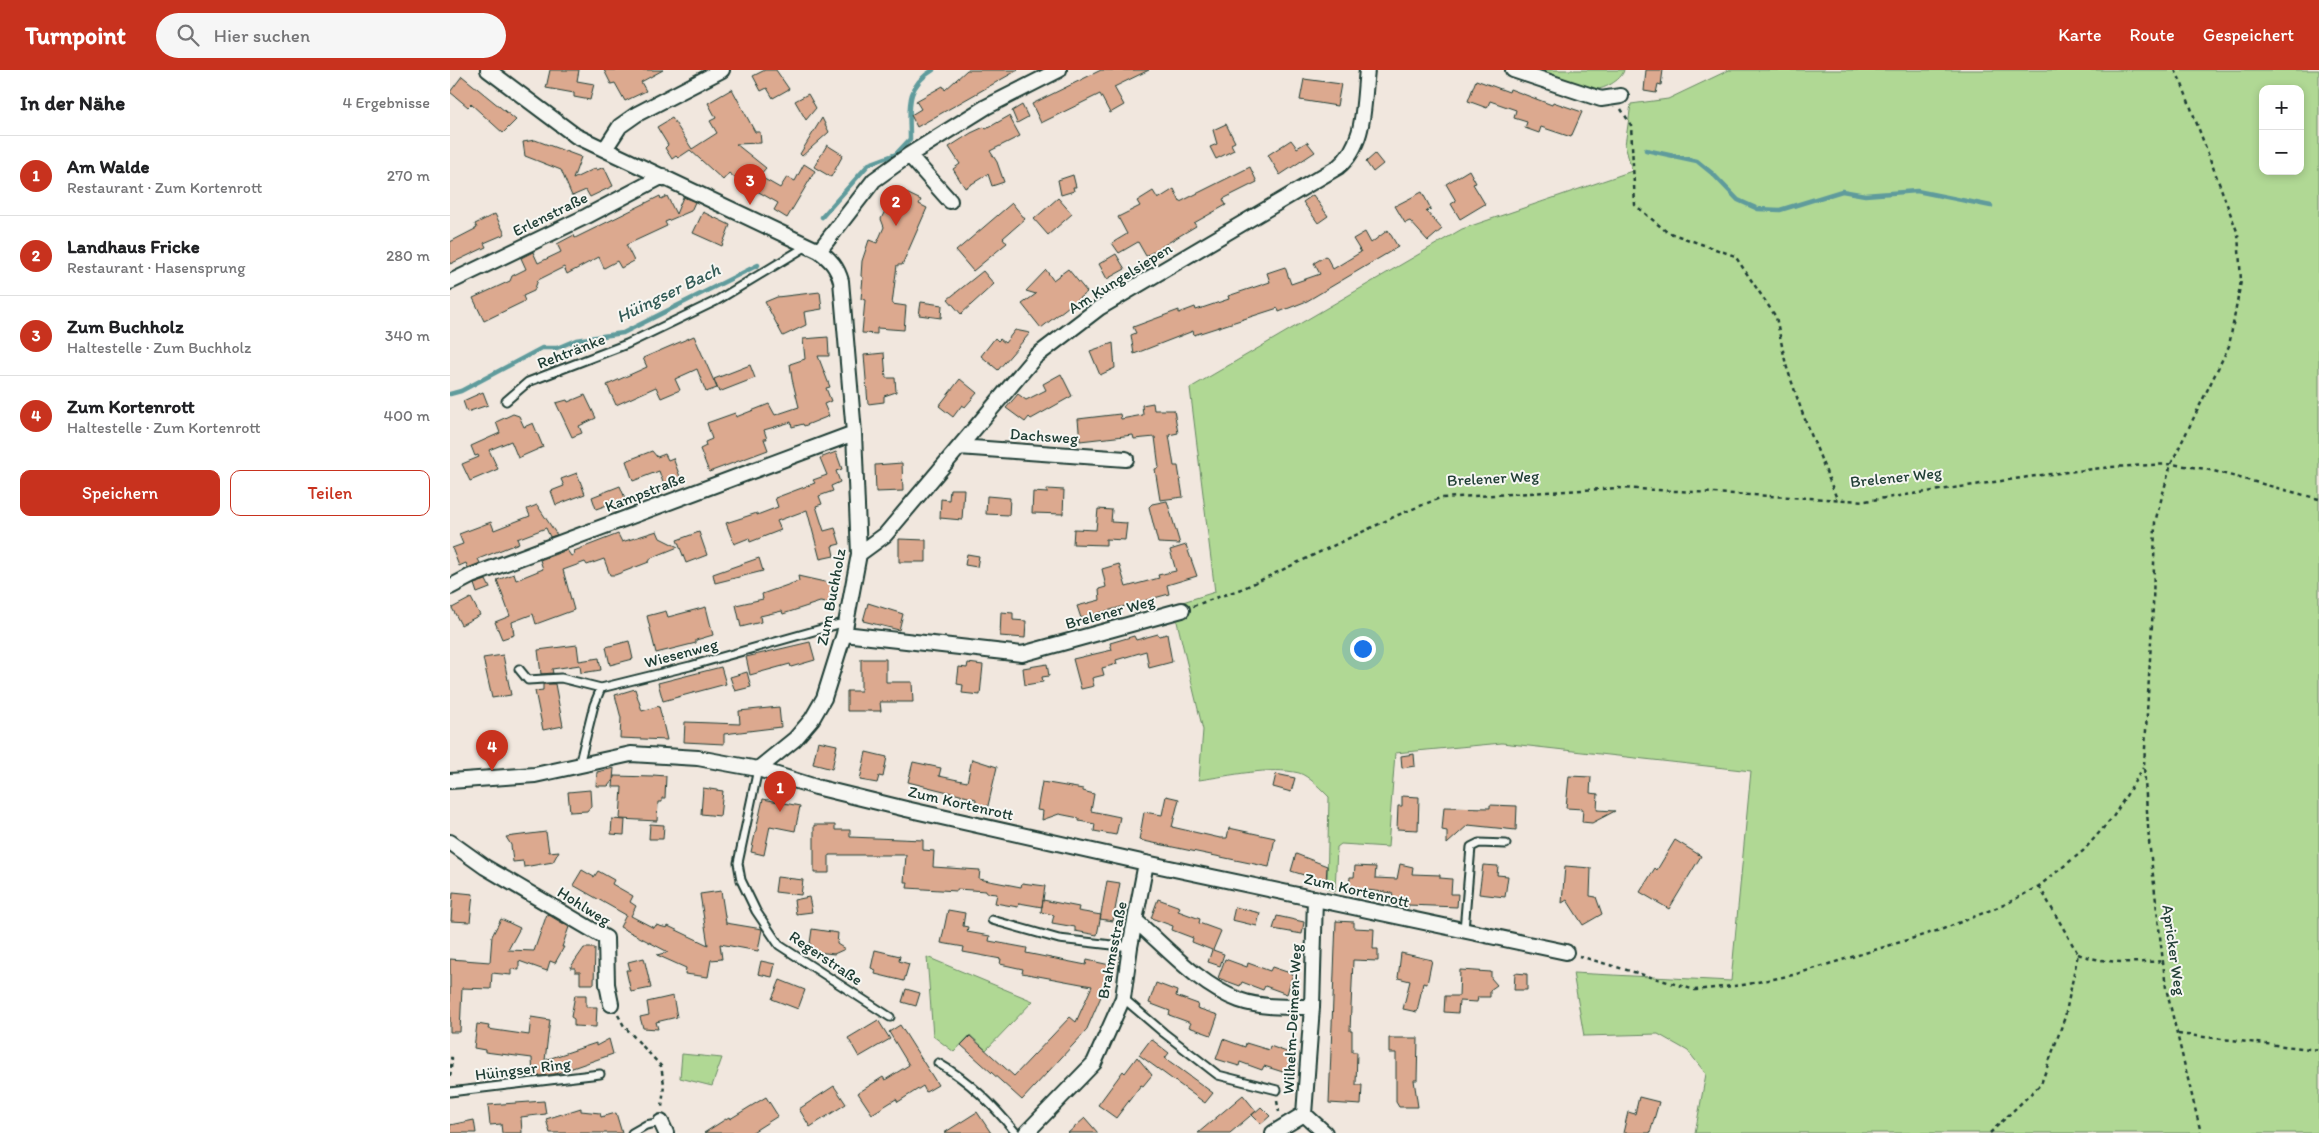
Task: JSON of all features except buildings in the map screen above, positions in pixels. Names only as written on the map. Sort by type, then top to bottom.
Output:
[{"type":"street","name":"Zum Buchholz","points":[[488,70],[502,75],[576,136],[813,248],[832,261],[841,281],[854,433],[859,554],[845,628],[824,698],[812,719],[795,739],[758,768]]},
{"type":"street","points":[[605,149],[620,126],[637,114],[722,70]]},
{"type":"street","points":[[813,248],[874,180],[908,155],[986,107],[1059,70]]},
{"type":"street","name":"Am Kungelsiepen","points":[[859,554],[885,535],[1035,357],[1099,308],[1347,160],[1353,152],[1359,137],[1366,70]]},
{"type":"street","points":[[1513,70],[1601,100],[1616,98]]},
{"type":"street","points":[[908,155],[950,201]]},
{"type":"street","name":"Erlenstraße","points":[[450,282],[587,216],[663,176]]},
{"type":"street","name":"Kampstraße","points":[[450,587],[472,576],[854,433]]},
{"type":"street","name":"Dachsweg","points":[[959,447],[1126,459]]},
{"type":"street","name":"Brelener Weg","points":[[845,628],[1022,654],[1182,610]]},
{"type":"street","name":"Zum Kortenrott","points":[[450,781],[535,775],[631,754],[698,758],[758,768],[816,787],[897,807],[1146,863],[1566,952]]},
{"type":"street","name":"Hohlweg","points":[[450,842],[485,867],[606,938],[607,984],[611,1004]]},
{"type":"street","name":"Brahmsstraße","points":[[1026,1133],[1094,1063],[1123,998],[1130,947],[1146,863]]},
{"type":"street","name":"Wilhelm-Deimen-Weg","points":[[1315,898],[1312,1007],[1304,1114],[1325,1133]]},
{"type":"street","points":[[1136,921],[1200,978],[1218,990],[1240,1000],[1281,1007],[1312,1007]]},
{"type":"street","points":[[1274,1133],[1304,1114]]},
{"type":"lane","name":"Rehtränke","points":[[506,401],[528,382],[627,344],[716,301],[813,248]]},
{"type":"lane","name":"Wiesenweg","points":[[601,688],[845,628]]},
{"type":"lane","points":[[519,670],[528,680],[561,678],[601,688],[594,705],[579,765]]},
{"type":"lane","name":"Regerstraße","points":[[758,768],[738,863],[741,880],[756,911],[779,945],[890,1017]]},
{"type":"lane","points":[[1464,930],[1471,847],[1479,843],[1506,844]]},
{"type":"lane","points":[[992,920],[1059,939],[1130,947]]},
{"type":"lane","points":[[1123,998],[1218,1075],[1277,1090]]},
{"type":"lane","points":[[938,1063],[959,1074],[993,1105],[1016,1133]]},
{"type":"lane","name":"Hüingser Ring","points":[[450,1092],[600,1074]]},
{"type":"lane","points":[[632,1133],[646,1125],[664,1128]]},
{"type":"path","name":"Apricker Weg","points":[[2175,70],[2182,84],[2238,234],[2242,281],[2229,346],[2171,464],[2155,522],[2153,606],[2144,766],[2149,841],[2166,988],[2201,1133]]},
{"type":"path","points":[[1616,98],[1631,125],[1636,204],[1667,232],[1735,256],[1776,317],[1786,365],[1816,451],[1837,500]]},
{"type":"path","name":"Brelener Weg","points":[[1182,610],[1244,588],[1398,515],[1440,498],[1619,488],[1865,501],[2042,474],[2111,467],[2171,464],[2206,469],[2319,499]]},
{"type":"path","points":[[1566,952],[1694,990],[1743,985],[1793,975],[1943,929],[2006,904],[2039,886],[2083,851],[2113,817],[2144,766]]},
{"type":"path","points":[[2039,886],[2078,954],[2092,959],[2108,961],[2163,961]]},
{"type":"path","points":[[1990,1133],[2041,1084],[2065,1017],[2078,954]]},
{"type":"path","points":[[611,1004],[624,1026],[661,1066],[664,1084],[664,1128]]},
{"type":"path","points":[[2178,1034],[2319,1050]]},
{"type":"path","points":[[450,1058],[452,1058],[450,1079]]},
{"type":"green space","points":[[1532,70],[1624,70],[1616,81],[1606,87],[1593,89]]},
{"type":"green space","points":[[1729,70],[2319,70],[2319,1133],[1695,1133],[1706,1074],[1688,1051],[1658,1034],[1584,1036],[1573,973],[1731,981],[1751,771],[1502,743],[1395,753],[1388,847],[1341,844],[1337,847],[1335,891],[1327,889],[1329,797],[1311,780],[1299,773],[1263,771],[1199,780],[1203,730],[1173,605],[1215,592],[1190,388],[1462,229],[1632,171],[1625,145],[1631,104],[1668,99]]},
{"type":"green space","points":[[927,957],[1033,1001],[986,1050],[970,1035],[954,1052],[933,1036]]},
{"type":"green space","points":[[682,1054],[722,1058],[712,1086],[680,1078]]},
{"type":"waterway","name":"Hüingser Bach","points":[[822,217],[869,164],[896,154],[910,139],[910,108],[913,91],[917,84],[933,70]]},
{"type":"waterway","points":[[1646,150],[1697,161],[1713,174],[1738,200],[1758,209],[1780,210],[1842,191],[1865,195],[1917,191],[1991,206]]},
{"type":"waterway","name":"Hüingser Bach","points":[[450,394],[461,391],[542,348],[557,348],[576,340],[623,333],[758,265]]},
{"type":"place","name":"Zum Buchholz","points":[[750,205]]},
{"type":"place","name":"Landhaus Fricke","points":[[896,226]]},
{"type":"place","name":"Zum Kortenrott","points":[[492,771]]},
{"type":"place","name":"Am Walde","points":[[780,812]]}]
